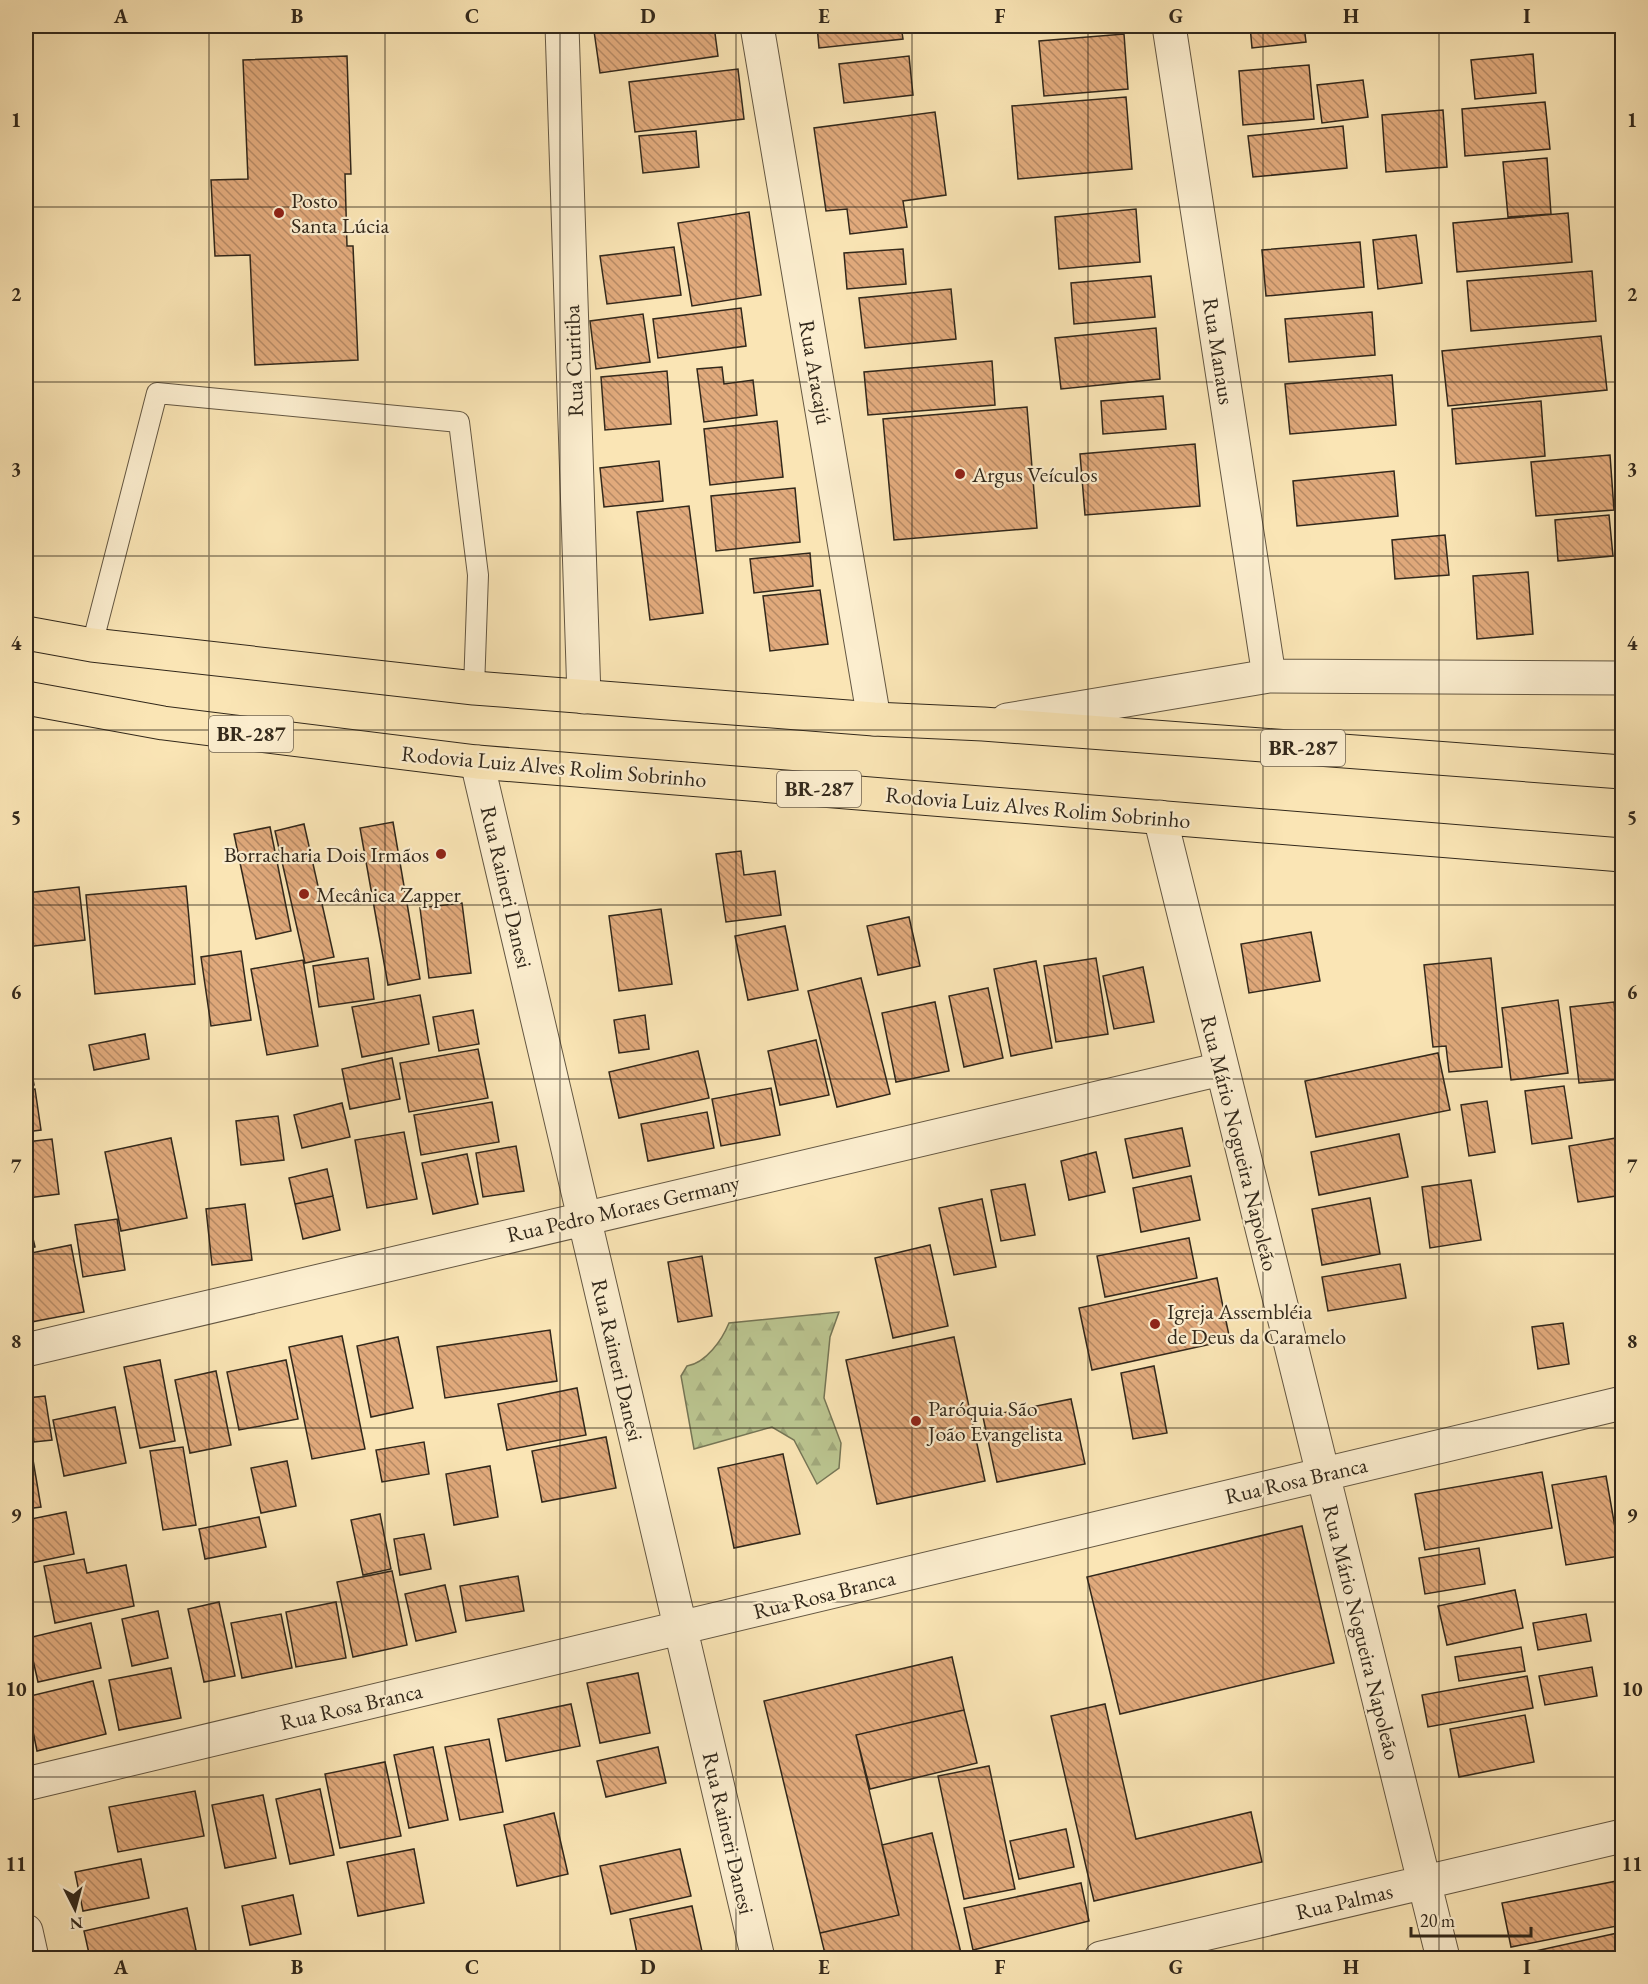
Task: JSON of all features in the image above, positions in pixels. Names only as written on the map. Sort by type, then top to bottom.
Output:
[{"type":"highway","name":"BR-287","points":[[26,633],[92,645],[474,688],[1623,772]]},
{"type":"highway","name":"Rodovia Luiz Alves Rolim Sobrinho","points":[[26,698],[163,723],[477,762],[1623,855]]},
{"type":"street","name":"Rua Curitiba","points":[[562,26],[584,697]]},
{"type":"street","name":"Rua Aracajú","points":[[757,26],[874,719]]},
{"type":"street","name":"Rua Manaus","points":[[1169,26],[1269,676]]},
{"type":"street","points":[[983,724],[1269,676],[1623,678]]},
{"type":"street","name":"Rua Raineri Danesi","points":[[477,762],[758,1959]]},
{"type":"street","name":"Rua Mário Nogueira Napoleão","points":[[1160,817],[1443,1959]]},
{"type":"street","name":"Rua Pedro Moraes Germany","points":[[26,1350],[1221,1069]]},
{"type":"street","name":"Rua Rosa Branca","points":[[26,1784],[1321,1473],[1623,1403]]},
{"type":"street","name":"Rua Palmas","points":[[1101,1959],[1623,1836]]},
{"type":"street","points":[[26,1930],[32,1959]]},
{"type":"lane","points":[[92,645],[157,393],[459,422],[478,575],[474,688]]},
{"type":"green space","points":[[839,1312],[830,1337],[824,1398],[841,1443],[839,1468],[817,1484],[794,1440],[772,1427],[694,1449],[681,1376],[687,1366],[707,1356],[729,1323]]},
{"type":"building","points":[[633,26],[714,26],[718,56],[600,73],[594,31]]},
{"type":"building","points":[[817,26],[901,26],[903,39],[819,48]]},
{"type":"building","points":[[1250,26],[1304,26],[1306,42],[1252,48]]},
{"type":"building","points":[[1454,26],[1533,26],[1454,32]]},
{"type":"building","points":[[1124,34],[1128,89],[1044,96],[1039,41]]},
{"type":"building","points":[[1533,54],[1536,93],[1475,99],[1471,60]]},
{"type":"building","name":"Posto Santa Lúcia","points":[[347,56],[351,174],[345,174],[347,246],[353,246],[358,360],[255,365],[250,255],[215,256],[211,180],[248,179],[243,60]]},
{"type":"building","points":[[909,56],[913,95],[844,103],[839,64]]},
{"type":"building","points":[[1309,65],[1314,119],[1243,125],[1239,71]]},
{"type":"building","points":[[738,69],[744,119],[635,132],[629,82]]},
{"type":"building","points":[[1363,80],[1368,117],[1322,123],[1317,85]]},
{"type":"building","points":[[1126,97],[1132,169],[1018,179],[1012,106]]},
{"type":"building","points":[[1545,102],[1550,149],[1465,156],[1462,109]]},
{"type":"building","points":[[1443,110],[1447,167],[1386,172],[1382,115]]},
{"type":"building","points":[[935,112],[946,195],[903,201],[907,227],[850,234],[847,209],[826,211],[814,128]]},
{"type":"building","points":[[1343,126],[1347,168],[1253,177],[1248,136]]},
{"type":"building","points":[[696,131],[699,167],[643,173],[639,136]]},
{"type":"building","points":[[1547,158],[1551,214],[1508,217],[1503,162]]},
{"type":"building","points":[[1136,209],[1140,262],[1059,269],[1055,217]]},
{"type":"building","points":[[749,212],[761,295],[692,306],[678,223]]},
{"type":"building","points":[[1568,213],[1572,262],[1457,272],[1453,223]]},
{"type":"building","points":[[1416,235],[1422,283],[1378,289],[1373,240]]},
{"type":"building","points":[[1360,242],[1364,287],[1266,296],[1262,250]]},
{"type":"building","points":[[674,247],[681,295],[607,304],[600,256]]},
{"type":"building","points":[[903,249],[906,284],[847,289],[844,253]]},
{"type":"building","points":[[1592,271],[1596,321],[1471,331],[1467,281]]},
{"type":"building","points":[[1151,276],[1155,317],[1074,324],[1071,283]]},
{"type":"building","points":[[951,289],[956,339],[865,348],[859,298]]},
{"type":"building","points":[[741,308],[746,346],[658,358],[653,319]]},
{"type":"building","points":[[1372,312],[1375,355],[1289,362],[1285,319]]},
{"type":"building","points":[[643,314],[650,362],[596,369],[590,321]]},
{"type":"building","points":[[1156,328],[1160,379],[1061,389],[1055,338]]},
{"type":"building","points":[[1601,336],[1607,390],[1448,406],[1442,351]]},
{"type":"building","points":[[992,361],[995,405],[868,415],[864,372]]},
{"type":"building","points":[[722,367],[724,384],[753,380],[757,415],[704,422],[697,369]]},
{"type":"building","points":[[667,371],[671,424],[605,430],[601,377]]},
{"type":"building","points":[[1392,375],[1396,425],[1290,434],[1285,384]]},
{"type":"building","points":[[1163,396],[1166,429],[1103,434],[1101,401]]},
{"type":"building","points":[[1541,401],[1545,456],[1456,464],[1452,409]]},
{"type":"building","name":"Argus Veículos","points":[[1027,407],[1037,528],[894,540],[883,419]]},
{"type":"building","points":[[777,421],[783,477],[710,485],[704,429]]},
{"type":"building","points":[[1195,444],[1200,506],[1085,515],[1080,454]]},
{"type":"building","points":[[1610,455],[1614,510],[1536,516],[1531,462]]},
{"type":"building","points":[[659,461],[663,501],[604,507],[600,468]]},
{"type":"building","points":[[1394,471],[1398,516],[1297,526],[1293,481]]},
{"type":"building","points":[[795,488],[800,542],[716,551],[711,496]]},
{"type":"building","points":[[689,506],[703,613],[650,620],[637,512]]},
{"type":"building","points":[[1609,515],[1613,556],[1558,561],[1555,520]]},
{"type":"building","points":[[1445,535],[1449,575],[1395,579],[1392,540]]},
{"type":"building","points":[[810,553],[813,586],[754,593],[750,559]]},
{"type":"building","points":[[1528,572],[1533,634],[1477,639],[1473,576]]},
{"type":"building","points":[[820,590],[828,644],[770,651],[763,596]]},
{"type":"building","points":[[393,822],[420,979],[388,985],[360,828]]},
{"type":"building","name":"Mecânica Zapper","points":[[304,824],[334,957],[305,963],[275,831]]},
{"type":"building","points":[[270,827],[291,931],[256,939],[234,834]]},
{"type":"building","points":[[741,851],[744,875],[775,871],[781,915],[726,922],[716,854]]},
{"type":"building","points":[[186,886],[195,984],[95,994],[86,895]]},
{"type":"building","points":[[79,887],[85,940],[26,947],[26,893]]},
{"type":"building","points":[[462,903],[471,973],[429,978],[420,908]]},
{"type":"building","points":[[661,909],[672,984],[619,991],[609,916]]},
{"type":"building","points":[[909,917],[920,966],[878,975],[867,926]]},
{"type":"building","points":[[785,926],[798,990],[748,1000],[735,936]]},
{"type":"building","points":[[1311,932],[1320,981],[1249,993],[1241,944]]},
{"type":"building","points":[[241,951],[251,1020],[211,1026],[201,957]]},
{"type":"building","points":[[368,958],[374,999],[319,1007],[313,966]]},
{"type":"building","points":[[1096,958],[1108,1034],[1056,1042],[1044,966]]},
{"type":"building","points":[[1491,958],[1502,1067],[1449,1072],[1446,1046],[1433,1047],[1424,965]]},
{"type":"building","points":[[303,960],[318,1046],[267,1055],[251,969]]},
{"type":"building","points":[[1036,961],[1052,1048],[1011,1056],[994,969]]},
{"type":"building","points":[[1143,967],[1154,1022],[1114,1029],[1103,976]]},
{"type":"building","points":[[861,978],[890,1094],[837,1107],[808,991]]},
{"type":"building","points":[[988,988],[1003,1058],[964,1067],[949,996]]},
{"type":"building","points":[[420,995],[429,1044],[362,1057],[352,1007]]},
{"type":"building","points":[[1558,1000],[1568,1073],[1511,1080],[1502,1008]]},
{"type":"building","points":[[935,1002],[949,1071],[896,1082],[882,1013]]},
{"type":"building","points":[[1614,1002],[1622,1079],[1579,1083],[1570,1007]]},
{"type":"building","points":[[473,1010],[479,1044],[439,1051],[433,1017]]},
{"type":"building","points":[[645,1015],[649,1049],[619,1053],[614,1020]]},
{"type":"building","points":[[145,1034],[149,1059],[94,1070],[89,1045]]},
{"type":"building","points":[[816,1040],[829,1095],[780,1105],[768,1051]]},
{"type":"building","points":[[26,1041],[34,1085],[26,1087]]},
{"type":"building","points":[[478,1049],[488,1098],[409,1112],[400,1063]]},
{"type":"building","points":[[698,1051],[709,1098],[619,1118],[609,1072]]},
{"type":"building","points":[[1438,1053],[1450,1110],[1316,1137],[1305,1081]]},
{"type":"building","points":[[392,1058],[400,1099],[350,1109],[342,1069]]},
{"type":"building","points":[[1564,1086],[1572,1138],[1532,1144],[1525,1091]]},
{"type":"building","points":[[771,1088],[780,1135],[721,1146],[712,1099]]},
{"type":"building","points":[[35,1089],[41,1130],[26,1132],[26,1090]]},
{"type":"building","points":[[1487,1101],[1495,1152],[1469,1156],[1461,1105]]},
{"type":"building","points":[[492,1102],[499,1142],[421,1155],[414,1115]]},
{"type":"building","points":[[342,1103],[350,1137],[302,1148],[294,1115]]},
{"type":"building","points":[[707,1112],[714,1148],[648,1161],[641,1124]]},
{"type":"building","points":[[278,1116],[284,1160],[241,1165],[236,1121]]},
{"type":"building","points":[[1182,1128],[1190,1166],[1133,1178],[1125,1139]]},
{"type":"building","points":[[404,1132],[417,1199],[367,1208],[355,1140]]},
{"type":"building","points":[[1399,1134],[1408,1177],[1319,1195],[1311,1152]]},
{"type":"building","points":[[1622,1137],[1622,1195],[1578,1202],[1569,1146]]},
{"type":"building","points":[[171,1138],[187,1218],[121,1231],[105,1152]]},
{"type":"building","points":[[52,1139],[59,1194],[28,1198],[26,1142]]},
{"type":"building","points":[[516,1146],[524,1191],[483,1197],[476,1153]]},
{"type":"building","points":[[1096,1152],[1105,1192],[1069,1200],[1061,1161]]},
{"type":"building","points":[[467,1154],[478,1204],[433,1214],[422,1163]]},
{"type":"building","points":[[327,1169],[333,1196],[295,1204],[289,1178]]},
{"type":"building","points":[[1191,1176],[1200,1220],[1141,1232],[1133,1188]]},
{"type":"building","points":[[1471,1180],[1481,1240],[1430,1248],[1422,1187]]},
{"type":"building","points":[[1025,1184],[1035,1235],[1001,1241],[991,1190]]},
{"type":"building","points":[[333,1196],[340,1230],[303,1239],[295,1204]]},
{"type":"building","points":[[1370,1198],[1380,1254],[1322,1265],[1312,1209]]},
{"type":"building","points":[[982,1199],[996,1267],[954,1275],[939,1208]]},
{"type":"building","points":[[245,1204],[252,1260],[212,1265],[206,1209]]},
{"type":"building","points":[[26,1209],[35,1247],[26,1249]]},
{"type":"building","points":[[117,1219],[125,1270],[83,1277],[75,1225]]},
{"type":"building","points":[[1189,1238],[1197,1278],[1105,1297],[1097,1256]]},
{"type":"building","points":[[71,1245],[84,1312],[26,1323],[26,1254]]},
{"type":"building","points":[[930,1245],[948,1326],[893,1338],[875,1258]]},
{"type":"building","points":[[702,1256],[712,1316],[678,1322],[668,1262]]},
{"type":"building","points":[[1400,1264],[1406,1298],[1328,1311],[1322,1277]]},
{"type":"building","name":"Igreja Assembléia de Deus da Caramelo","points":[[1217,1278],[1230,1340],[1092,1370],[1079,1308]]},
{"type":"building","points":[[1563,1323],[1569,1364],[1538,1369],[1532,1327]]},
{"type":"building","points":[[550,1330],[557,1381],[445,1398],[437,1347]]},
{"type":"building","points":[[342,1336],[365,1449],[312,1459],[289,1347]]},
{"type":"building","points":[[398,1337],[413,1408],[371,1417],[357,1346]]},
{"type":"building","name":"Paróquia São João Evangelista","points":[[954,1337],[985,1481],[877,1504],[846,1360]]},
{"type":"building","points":[[160,1360],[175,1441],[140,1448],[124,1367]]},
{"type":"building","points":[[286,1360],[298,1419],[239,1430],[227,1372]]},
{"type":"building","points":[[1154,1366],[1167,1433],[1133,1439],[1121,1373]]},
{"type":"building","points":[[216,1371],[231,1445],[190,1453],[175,1380]]},
{"type":"building","points":[[577,1388],[586,1435],[507,1450],[498,1404]]},
{"type":"building","points":[[45,1396],[52,1440],[34,1442],[27,1398]]},
{"type":"building","points":[[1071,1399],[1085,1464],[997,1482],[983,1417]]},
{"type":"building","points":[[115,1407],[126,1463],[64,1476],[53,1420]]},
{"type":"building","points":[[606,1437],[616,1488],[542,1502],[532,1451]]},
{"type":"building","points":[[424,1442],[429,1474],[382,1482],[376,1450]]},
{"type":"building","points":[[183,1447],[196,1525],[163,1530],[150,1451]]},
{"type":"building","points":[[32,1454],[41,1507],[26,1509],[26,1455]]},
{"type":"building","points":[[783,1454],[800,1534],[734,1548],[718,1468]]},
{"type":"building","points":[[287,1461],[296,1506],[261,1513],[251,1468]]},
{"type":"building","points":[[490,1466],[498,1517],[454,1525],[446,1474]]},
{"type":"building","points":[[1542,1472],[1552,1528],[1425,1550],[1415,1494]]},
{"type":"building","points":[[1606,1476],[1620,1556],[1566,1565],[1552,1485]]},
{"type":"building","points":[[66,1512],[74,1554],[26,1564],[26,1520]]},
{"type":"building","points":[[380,1514],[391,1569],[363,1575],[351,1520]]},
{"type":"building","points":[[259,1517],[266,1547],[205,1559],[199,1529]]},
{"type":"building","points":[[1302,1526],[1334,1663],[1120,1714],[1087,1577]]},
{"type":"building","points":[[424,1534],[431,1569],[400,1575],[394,1539]]},
{"type":"building","points":[[1479,1548],[1485,1584],[1425,1594],[1419,1558]]},
{"type":"building","points":[[84,1559],[87,1573],[126,1565],[134,1606],[55,1623],[44,1566]]},
{"type":"building","points":[[392,1571],[407,1645],[353,1657],[337,1582]]},
{"type":"building","points":[[518,1576],[524,1611],[466,1621],[460,1586]]},
{"type":"building","points":[[445,1585],[456,1632],[416,1641],[405,1594]]},
{"type":"building","points":[[1515,1590],[1523,1628],[1447,1645],[1438,1606]]},
{"type":"building","points":[[219,1602],[235,1676],[204,1682],[188,1609]]},
{"type":"building","points":[[336,1602],[346,1658],[296,1667],[286,1612]]},
{"type":"building","points":[[158,1611],[168,1658],[132,1666],[122,1619]]},
{"type":"building","points":[[281,1614],[292,1668],[242,1678],[231,1623]]},
{"type":"building","points":[[1586,1614],[1591,1641],[1538,1650],[1533,1623]]},
{"type":"building","points":[[91,1623],[101,1668],[38,1682],[28,1638]]},
{"type":"building","points":[[1521,1647],[1525,1671],[1459,1681],[1455,1657]]},
{"type":"building","points":[[952,1657],[964,1710],[856,1735],[899,1915],[820,1933],[764,1701]]},
{"type":"building","points":[[1592,1667],[1597,1696],[1545,1705],[1539,1676]]},
{"type":"building","points":[[171,1668],[181,1718],[119,1730],[109,1680]]},
{"type":"building","points":[[638,1673],[650,1733],[600,1743],[587,1683]]},
{"type":"building","points":[[1527,1676],[1533,1708],[1428,1727],[1422,1695]]},
{"type":"building","points":[[93,1681],[106,1734],[37,1751],[26,1697]]},
{"type":"building","points":[[571,1704],[580,1746],[506,1761],[498,1719]]},
{"type":"building","points":[[1105,1704],[1136,1839],[1251,1812],[1262,1862],[1094,1901],[1051,1716]]},
{"type":"building","points":[[964,1710],[977,1763],[870,1789],[856,1735]]},
{"type":"building","points":[[1525,1715],[1534,1762],[1459,1777],[1450,1729]]},
{"type":"building","points":[[489,1739],[503,1812],[460,1820],[445,1747]]},
{"type":"building","points":[[433,1747],[448,1820],[409,1828],[394,1755]]},
{"type":"building","points":[[658,1747],[666,1783],[606,1797],[597,1761]]},
{"type":"building","points":[[385,1762],[401,1836],[340,1848],[325,1774]]},
{"type":"building","points":[[989,1766],[1015,1889],[964,1899],[938,1776]]},
{"type":"building","points":[[320,1789],[334,1855],[290,1864],[276,1799]]},
{"type":"building","points":[[195,1791],[204,1836],[118,1852],[109,1807]]},
{"type":"building","points":[[263,1795],[276,1858],[225,1868],[212,1805]]},
{"type":"building","points":[[554,1813],[568,1874],[517,1886],[504,1825]]},
{"type":"building","points":[[1066,1829],[1074,1867],[1019,1879],[1010,1841]]},
{"type":"building","points":[[932,1833],[961,1953],[939,1958],[826,1958],[820,1933],[899,1915],[882,1845]]},
{"type":"building","points":[[414,1849],[424,1903],[358,1916],[347,1862]]},
{"type":"building","points":[[680,1849],[691,1896],[611,1914],[600,1866]]},
{"type":"building","points":[[141,1859],[149,1898],[83,1911],[75,1872]]},
{"type":"building","points":[[1622,1880],[1622,1925],[1511,1947],[1502,1903]]},
{"type":"building","points":[[1081,1883],[1089,1921],[973,1950],[964,1908]]},
{"type":"building","points":[[293,1895],[301,1934],[250,1945],[242,1906]]},
{"type":"building","points":[[692,1906],[703,1956],[638,1958],[630,1919]]},
{"type":"building","points":[[187,1908],[197,1955],[180,1958],[90,1958],[84,1931]]},
{"type":"building","points":[[1622,1932],[1622,1958],[1508,1957]]},
{"type":"place","name":"Posto Santa Lúcia","points":[[279,213]]},
{"type":"place","name":"Argus Veículos","points":[[960,474]]},
{"type":"place","name":"Borracharia Dois Irmãos","points":[[441,854]]},
{"type":"place","name":"Mecânica Zapper","points":[[304,894]]},
{"type":"place","name":"Igreja Assembléia de Deus da Caramelo","points":[[1155,1324]]},
{"type":"place","name":"Paróquia São João Evangelista","points":[[916,1421]]}]
